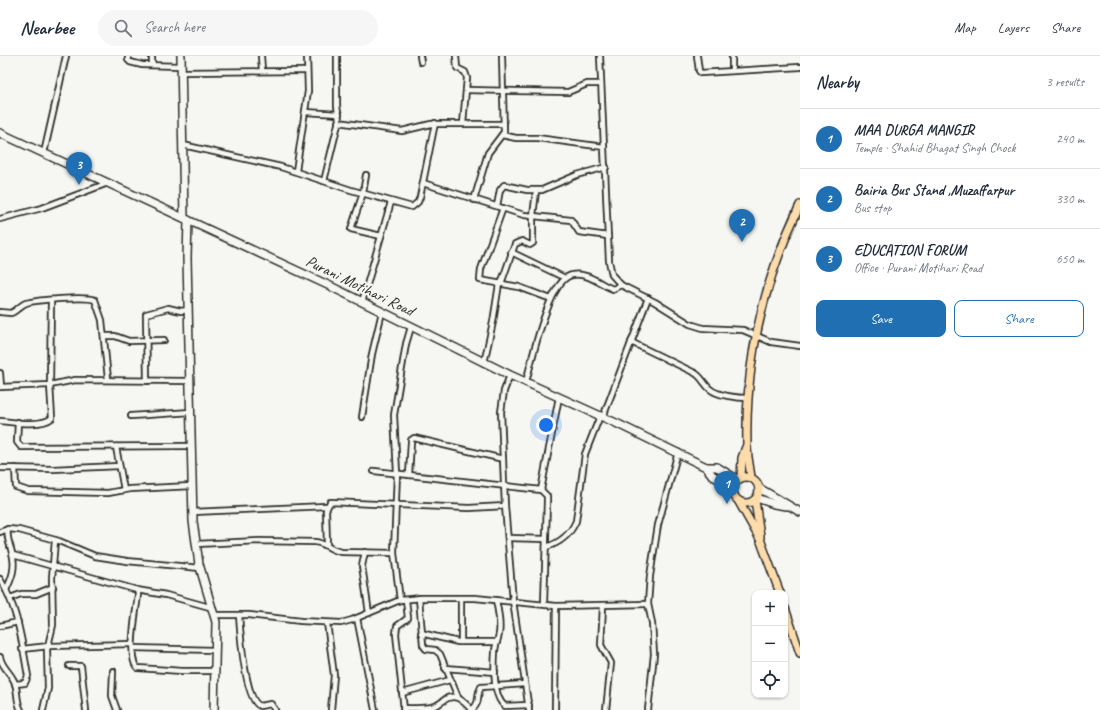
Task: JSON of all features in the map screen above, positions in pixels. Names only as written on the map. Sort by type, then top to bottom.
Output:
[{"type":"main road","points":[[181,56],[193,512],[200,568],[214,612],[214,710]]},
{"type":"main road","name":"Purani Motihari Road","points":[[0,133],[362,302],[484,363],[678,452],[706,467],[717,468],[739,479]]},
{"type":"main road","points":[[779,590],[760,539],[739,502],[734,497],[732,488],[739,479],[742,458],[746,447],[749,398],[756,336],[773,272],[800,205]]},
{"type":"main road","points":[[746,447],[749,455],[751,478]]},
{"type":"main road","name":"Purani Motihari Road","points":[[706,467],[712,475],[732,488]]},
{"type":"main road","points":[[739,479],[751,478],[756,482],[759,488],[777,497],[786,506]]},
{"type":"main road","points":[[759,488],[756,499],[760,539]]},
{"type":"main road","points":[[739,502],[749,504],[756,499]]},
{"type":"main road","points":[[756,499],[786,506],[800,512]]},
{"type":"main road","points":[[788,617],[800,653]]},
{"type":"street","points":[[44,153],[66,56]]},
{"type":"street","points":[[128,56],[130,62],[181,69],[307,71]]},
{"type":"street","points":[[152,56],[152,65]]},
{"type":"street","points":[[261,56],[262,70]]},
{"type":"street","points":[[296,171],[308,83],[307,56]]},
{"type":"street","points":[[324,180],[339,114],[337,106],[337,56]]},
{"type":"street","points":[[420,56],[421,62]]},
{"type":"street","points":[[456,56],[457,68],[467,74],[463,124]]},
{"type":"street","points":[[474,200],[488,153],[495,142],[502,135],[504,124],[502,56]]},
{"type":"street","points":[[600,56],[600,84],[606,167],[608,236],[610,269],[612,275],[621,285],[648,298],[697,326],[744,330],[771,342],[800,346]]},
{"type":"street","points":[[697,56],[699,71],[701,73],[800,66]]},
{"type":"street","points":[[732,56],[732,71]]},
{"type":"street","points":[[466,90],[568,92],[587,84],[600,84]]},
{"type":"street","points":[[304,112],[339,114]]},
{"type":"street","points":[[338,122],[402,131],[435,123],[504,124]]},
{"type":"street","points":[[183,145],[296,171],[409,207],[415,206],[420,197],[435,123]]},
{"type":"street","points":[[502,135],[516,138],[537,138],[604,147]]},
{"type":"street","points":[[497,206],[500,190],[504,185],[536,191],[549,188],[577,175],[606,167]]},
{"type":"street","points":[[366,175],[363,193],[351,229],[381,236]]},
{"type":"street","points":[[0,219],[42,208],[108,183]]},
{"type":"street","points":[[423,183],[474,200],[533,216],[571,220],[579,232],[608,236]]},
{"type":"street","points":[[484,363],[500,284],[511,252],[518,242],[522,241],[530,244],[532,243],[536,191]]},
{"type":"street","points":[[362,302],[391,202]]},
{"type":"street","points":[[503,208],[480,274],[480,280],[483,282],[519,287],[551,299]]},
{"type":"street","points":[[511,252],[565,278]]},
{"type":"street","points":[[526,382],[551,299],[558,285],[565,278],[577,274],[591,278],[613,289],[621,285]]},
{"type":"street","points":[[0,312],[11,313],[29,302],[84,298],[95,300],[101,312],[108,380]]},
{"type":"street","points":[[546,547],[558,543],[573,529],[576,521],[585,454],[648,298]]},
{"type":"street","points":[[0,421],[42,422],[52,418],[50,385],[51,301]]},
{"type":"street","points":[[147,381],[146,314],[168,308],[181,311],[188,310]]},
{"type":"street","points":[[362,417],[371,362],[382,312]]},
{"type":"street","points":[[411,327],[406,344],[395,406],[397,473],[394,553],[408,618],[397,626],[396,634],[404,709],[432,708],[449,698],[458,697]]},
{"type":"street","points":[[104,336],[115,336],[129,341],[164,340]]},
{"type":"street","points":[[631,342],[695,373],[703,379],[710,389],[716,392],[749,398]]},
{"type":"street","points":[[0,373],[1,387],[50,385],[69,381],[190,381]]},
{"type":"street","points":[[496,600],[499,627],[495,652],[495,672],[496,685],[500,700],[505,706],[529,707],[513,601],[505,506],[501,412],[504,391],[510,375]]},
{"type":"street","points":[[541,490],[559,397]]},
{"type":"street","points":[[131,416],[191,412]]},
{"type":"street","points":[[18,422],[17,442],[21,446],[191,446]]},
{"type":"street","points":[[409,475],[411,440],[414,438],[503,459]]},
{"type":"street","points":[[116,447],[124,490]]},
{"type":"street","points":[[648,710],[654,647],[652,623],[648,604],[656,532],[678,452]]},
{"type":"street","points":[[0,468],[53,469],[119,466]]},
{"type":"street","points":[[14,468],[14,484],[18,490],[23,491],[68,491],[91,494],[124,490],[192,486]]},
{"type":"street","points":[[374,471],[504,485],[529,490],[541,490],[547,496],[544,604]]},
{"type":"street","points":[[193,512],[326,506],[330,502],[469,508],[505,506]]},
{"type":"street","points":[[326,506],[327,545]]},
{"type":"street","points":[[0,532],[8,529],[19,530],[55,540],[95,556],[127,561],[200,568]]},
{"type":"street","points":[[6,590],[14,569],[13,555],[7,538],[8,529]]},
{"type":"street","points":[[508,538],[546,539]]},
{"type":"street","points":[[43,710],[48,693],[46,661],[50,646],[53,620],[53,565],[55,540]]},
{"type":"street","points":[[196,544],[259,540],[315,542],[327,545],[334,551],[394,553]]},
{"type":"street","points":[[365,552],[362,572],[369,614]]},
{"type":"street","points":[[13,555],[53,565],[137,590],[166,595],[214,612],[327,623],[341,623],[369,614],[403,600],[419,598],[496,600],[556,606],[648,604]]},
{"type":"street","points":[[0,579],[10,598],[18,622],[28,680],[22,684],[15,684]]},
{"type":"street","points":[[10,598],[21,594],[36,594],[53,587]]},
{"type":"street","points":[[137,590],[138,594],[132,646],[134,662],[138,668],[182,672],[214,671]]},
{"type":"street","points":[[419,598],[421,633],[424,648],[438,652],[458,697],[472,710],[478,704],[479,690],[481,687],[525,684]]},
{"type":"street","points":[[461,598],[461,642]]},
{"type":"street","points":[[555,710],[556,606]]},
{"type":"street","points":[[603,606],[601,645],[611,663],[606,710]]},
{"type":"street","points":[[238,615],[243,662],[254,701],[260,706],[271,704],[275,710]]},
{"type":"street","points":[[357,618],[375,710]]},
{"type":"street","points":[[0,626],[18,622]]},
{"type":"street","points":[[327,623],[334,675],[331,710]]},
{"type":"street","points":[[421,633],[448,641],[497,642]]},
{"type":"street","points":[[22,649],[50,646],[132,646],[215,650]]},
{"type":"street","points":[[0,659],[15,684],[16,699],[21,710]]},
{"type":"street","points":[[69,666],[81,666],[86,710]]},
{"type":"street","points":[[445,668],[495,672]]},
{"type":"street","points":[[113,671],[112,696],[117,710]]},
{"type":"street","points":[[402,693],[450,680]]},
{"type":"place","name":"EDUCATION FORUM","points":[[79,185]]},
{"type":"place","name":"Bairia Bus Stand ,Muzaffarpur","points":[[742,242]]},
{"type":"place","name":"MAA DURGA MANGIR","points":[[727,504]]}]
